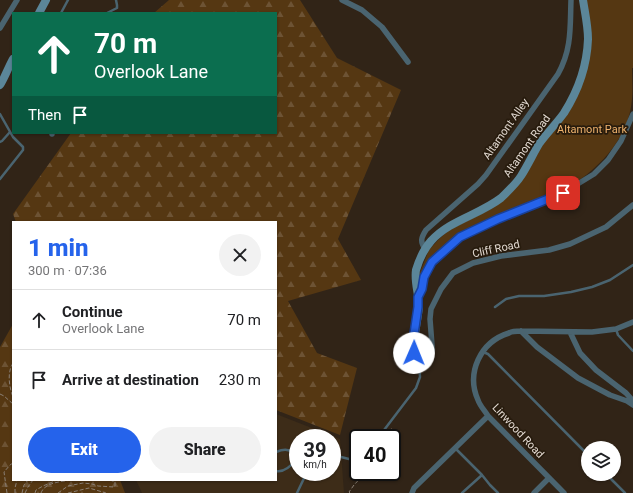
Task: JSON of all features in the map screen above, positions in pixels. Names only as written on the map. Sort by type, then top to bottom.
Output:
[{"type":"street","points":[[0,28],[17,0]]},
{"type":"street","points":[[40,12],[46,0]]},
{"type":"street","points":[[342,0],[362,10],[382,28],[408,62]]},
{"type":"street","name":"Altamont Alley","points":[[426,249],[422,244],[422,236],[426,230],[478,184],[486,175],[558,74],[567,56],[569,45],[571,0]]},
{"type":"street","name":"Altamont Road","points":[[419,359],[414,353],[414,334],[418,307],[416,271],[419,262],[431,241],[446,228],[491,205],[509,190],[521,176],[543,139],[563,114],[578,87],[586,61],[588,39],[583,0]]},
{"type":"street","points":[[0,85],[12,61]]},
{"type":"street","points":[[418,297],[422,289],[424,277],[432,262],[460,237],[498,219],[563,193],[594,174],[608,160],[622,142],[633,114]]},
{"type":"street","name":"Cliff Road","points":[[419,359],[426,358],[432,351],[430,319],[431,309],[441,288],[453,273],[473,263],[501,256],[549,250],[570,244],[606,227],[633,205]]},
{"type":"street","points":[[483,351],[497,338],[510,332],[592,332],[616,329],[633,322]]},
{"type":"street","points":[[521,331],[537,347],[578,378],[633,405]]},
{"type":"street","points":[[570,332],[580,353],[596,370],[626,393],[633,401]]},
{"type":"street","name":"Linwood Road","points":[[483,351],[474,370],[474,387],[478,401],[488,416],[564,493]]},
{"type":"street","points":[[412,493],[414,488],[488,416]]},
{"type":"street","points":[[534,493],[549,478]]},
{"type":"lane","points":[[62,12],[68,0]]},
{"type":"lane","points":[[109,12],[117,8],[118,5],[116,0]]},
{"type":"lane","points":[[0,114],[13,137],[23,147],[23,150],[0,179]]},
{"type":"lane","points":[[0,142],[10,132]]},
{"type":"lane","points":[[495,306],[506,299],[519,296],[544,296],[592,287],[610,280],[633,265]]},
{"type":"lane","points":[[616,329],[618,335],[633,351]]},
{"type":"lane","points":[[483,351],[488,354],[581,448]]},
{"type":"lane","name":"Altamont Road","points":[[385,429],[416,388],[420,377],[419,359]]},
{"type":"lane","points":[[455,448],[498,493]]},
{"type":"lane","points":[[277,452],[289,450]]},
{"type":"lane","points":[[277,472],[283,471],[289,466]]},
{"type":"lane","points":[[462,493],[482,475]]},
{"type":"lane","points":[[297,493],[303,481]]},
{"type":"lane","points":[[613,481],[625,493]]},
{"type":"path","points":[[12,365],[10,370],[10,382],[12,392]]},
{"type":"path","points":[[0,394],[12,403]]},
{"type":"path","points":[[7,493],[4,472],[12,464]]},
{"type":"path","points":[[15,493],[17,481]]},
{"type":"path","points":[[22,493],[24,485],[27,481]]},
{"type":"path","points":[[25,493],[32,481]]},
{"type":"path","points":[[35,493],[36,490],[55,481]]},
{"type":"path","points":[[41,493],[43,488],[48,485],[66,481]]},
{"type":"path","points":[[58,493],[68,486],[83,483],[114,487],[115,482],[112,481]]},
{"type":"path","points":[[350,493],[349,492],[358,481]]},
{"type":"path","points":[[68,493],[90,488],[106,493]]},
{"type":"shaded area","points":[[277,414],[314,429],[289,429],[289,481],[341,481],[341,452],[344,493],[142,493],[136,481],[277,481]]},
{"type":"green space","points":[[169,0],[300,0],[337,58],[401,90],[338,239],[361,280],[288,301],[317,353],[357,368],[341,431],[341,429],[325,429],[277,410],[277,221],[16,221],[13,214],[70,134],[277,134],[277,12],[155,12]]},
{"type":"green space","name":"Altamont Park","points":[[587,0],[633,0],[632,99],[630,114],[625,128],[609,153],[575,183],[562,191],[474,228],[437,254],[421,287],[419,277],[420,272],[429,250],[449,230],[493,208],[543,144],[582,85]]},
{"type":"green space","points":[[12,326],[12,481],[120,481],[125,493],[0,493],[0,347]]},
{"type":"route","points":[[414,353],[414,334],[417,323],[418,297],[422,289],[424,277],[432,262],[460,237],[498,219],[563,193]]}]
